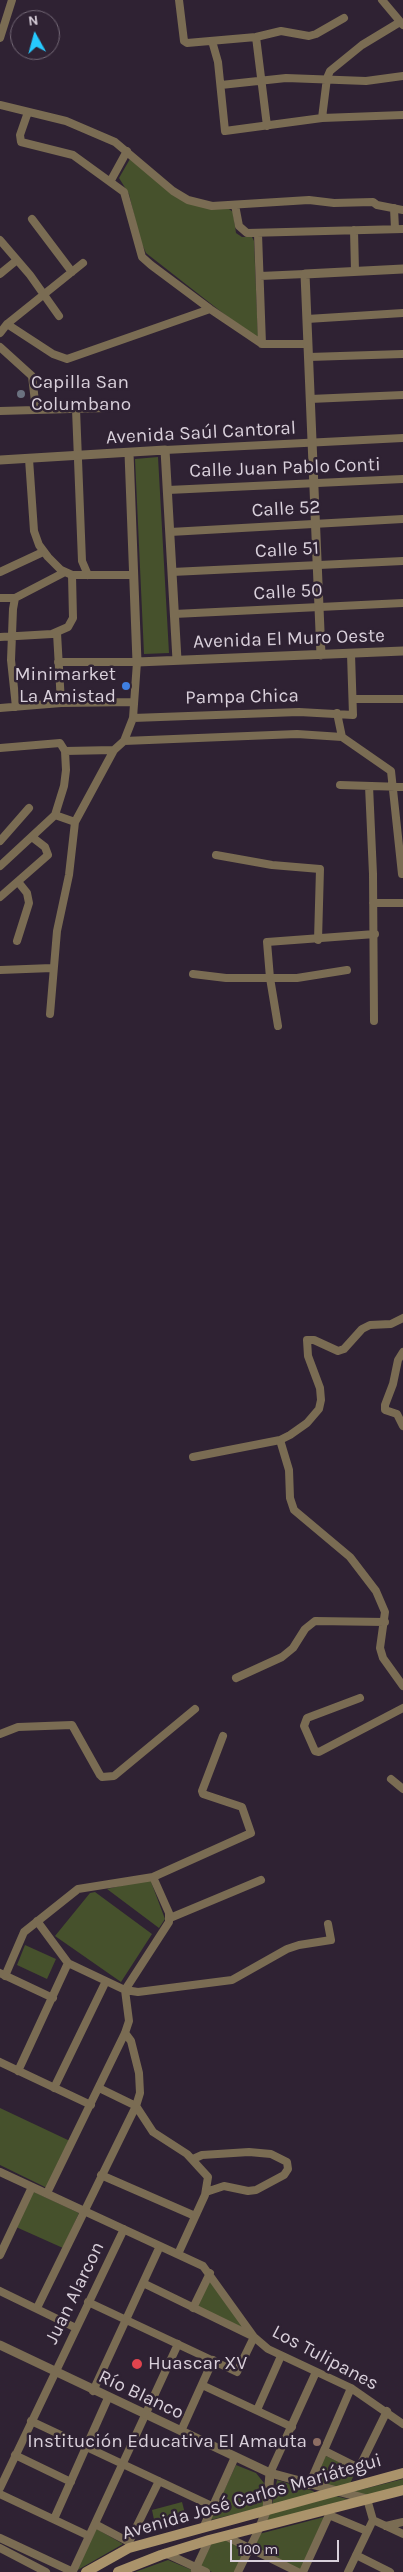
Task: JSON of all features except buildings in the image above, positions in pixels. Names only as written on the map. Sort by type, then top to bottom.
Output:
[{"type":"main road","name":"Avenida José Carlos Mariátegui","points":[[90,2571],[129,2545],[403,2473]]},
{"type":"main road","name":"Avenida José Carlos Mariátegui","points":[[118,2572],[165,2553],[209,2540],[329,2512],[367,2499],[403,2490]]},
{"type":"street","points":[[0,38],[12,0]]},
{"type":"street","points":[[179,0],[184,41],[212,41],[281,32],[309,36],[344,18]]},
{"type":"street","points":[[322,118],[326,78],[330,71],[362,45],[402,23],[382,0]]},
{"type":"street","points":[[256,36],[267,126]]},
{"type":"street","points":[[212,41],[218,62],[225,131],[322,118],[403,115]]},
{"type":"street","points":[[220,86],[261,81],[326,78],[366,80],[403,76]]},
{"type":"street","points":[[0,105],[92,130],[115,142],[173,191],[188,200],[212,206],[309,200],[334,203],[373,202],[377,205],[403,210]]},
{"type":"street","points":[[28,112],[20,135],[21,142],[73,155],[124,192],[142,256],[210,309],[262,344],[308,344]]},
{"type":"street","points":[[110,182],[127,151]]},
{"type":"street","points":[[235,205],[241,229],[247,233],[258,234],[399,229],[394,208]]},
{"type":"street","points":[[32,219],[72,272]]},
{"type":"street","points":[[354,230],[355,271]]},
{"type":"street","points":[[258,234],[262,344]]},
{"type":"street","points":[[0,240],[44,294],[59,316]]},
{"type":"street","points":[[0,274],[17,260]]},
{"type":"street","points":[[0,333],[7,324],[83,262]]},
{"type":"street","points":[[260,276],[403,269]]},
{"type":"street","points":[[305,274],[321,655]]},
{"type":"street","points":[[7,324],[53,354],[67,359],[210,309]]},
{"type":"street","points":[[307,319],[403,313]]},
{"type":"street","points":[[0,347],[32,376],[36,410]]},
{"type":"street","points":[[309,357],[403,354]]},
{"type":"street","points":[[310,399],[403,395]]},
{"type":"street","points":[[0,412],[106,408]]},
{"type":"street","points":[[76,409],[82,561],[88,575]]},
{"type":"street","name":"Avenida Saúl Cantoral","points":[[0,460],[403,438]]},
{"type":"street","points":[[164,450],[168,490],[177,660]]},
{"type":"street","points":[[50,1014],[52,968],[57,931],[69,875],[75,822],[114,750],[124,742],[133,718],[137,662],[129,453]]},
{"type":"street","points":[[0,637],[57,633],[68,627],[73,618],[69,574],[43,552],[37,540],[32,519],[29,458]]},
{"type":"street","name":"Calle Juan Pablo Conti","points":[[168,490],[403,479]]},
{"type":"street","name":"Calle 52","points":[[170,532],[403,520]]},
{"type":"street","points":[[0,572],[43,552]]},
{"type":"street","name":"Calle 51","points":[[172,572],[403,561]]},
{"type":"street","points":[[0,598],[15,598],[69,574],[134,576]]},
{"type":"street","points":[[15,598],[11,660],[16,707]]},
{"type":"street","name":"Calle 50","points":[[174,614],[403,603]]},
{"type":"street","points":[[57,633],[61,703]]},
{"type":"street","name":"Avenida El Muro Oeste","points":[[137,662],[403,651]]},
{"type":"street","points":[[351,654],[353,700],[403,699]]},
{"type":"street","points":[[58,662],[137,662]]},
{"type":"street","name":"Pampa Chica","points":[[133,718],[184,714],[337,713],[352,715],[353,700]]},
{"type":"street","points":[[0,708],[61,703],[134,702]]},
{"type":"street","points":[[337,713],[342,737]]},
{"type":"street","points":[[124,742],[297,734],[342,737],[389,769],[394,787],[402,874]]},
{"type":"street","points":[[0,748],[60,743],[65,751],[64,786],[55,815],[0,866]]},
{"type":"street","points":[[65,751],[114,750]]},
{"type":"street","points":[[340,785],[403,787]]},
{"type":"street","points":[[369,786],[373,837],[374,1021]]},
{"type":"street","points":[[0,841],[29,808]]},
{"type":"street","points":[[55,815],[75,822]]},
{"type":"street","points":[[0,897],[19,883],[48,855],[45,847],[32,837]]},
{"type":"street","points":[[216,855],[263,864],[320,869],[318,940]]},
{"type":"street","points":[[17,941],[28,903],[27,893],[19,883]]},
{"type":"street","points":[[373,903],[403,903]]},
{"type":"street","points":[[278,1026],[270,978],[267,942],[318,940],[345,935],[375,934]]},
{"type":"street","points":[[0,970],[52,968]]},
{"type":"street","points":[[194,974],[226,978],[270,978],[305,977],[347,970]]},
{"type":"street","points":[[193,1457],[280,1440],[307,1424],[318,1409],[321,1400],[320,1388],[308,1356],[307,1340],[314,1340],[338,1351],[344,1349],[362,1329],[370,1325],[390,1324],[403,1318]]},
{"type":"street","points":[[403,1352],[398,1360],[393,1384],[385,1405],[385,1410],[397,1414],[403,1426]]},
{"type":"street","points":[[280,1440],[289,1470],[290,1498],[294,1510],[350,1557],[368,1579],[383,1604],[385,1622],[380,1648],[383,1658],[403,1686]]},
{"type":"street","points":[[236,1678],[282,1657],[293,1648],[305,1629],[315,1620],[385,1622]]},
{"type":"street","points":[[360,1698],[307,1718],[304,1726],[315,1752],[320,1752],[403,1708]]},
{"type":"street","points":[[0,1734],[18,1728],[72,1725],[100,1775],[102,1777],[114,1776],[194,1709]]},
{"type":"street","points":[[52,1998],[2,1974],[24,1932],[37,1921],[78,1889],[153,1877],[251,1832],[242,1807],[203,1794],[202,1791],[223,1736]]},
{"type":"street","points":[[391,1779],[403,1789]]},
{"type":"street","points":[[47,2194],[125,2034],[129,2021],[125,1990],[168,1926],[170,1918],[153,1877]]},
{"type":"street","points":[[170,1918],[261,1880]]},
{"type":"street","points":[[37,1921],[68,1963],[125,1990],[138,1992],[232,1980],[288,1949],[331,1940],[328,1924]]},
{"type":"street","points":[[18,2071],[68,1963]]},
{"type":"street","points":[[54,2088],[106,1981]]},
{"type":"street","points":[[37,2308],[136,2106],[140,2093],[139,2073],[131,2041],[125,2034]]},
{"type":"street","points":[[0,2062],[91,2105]]},
{"type":"street","points":[[99,2088],[136,2106],[153,2132],[193,2159],[208,2177],[206,2192],[178,2254]]},
{"type":"street","points":[[193,2159],[202,2155],[249,2152],[271,2154],[287,2162],[288,2169],[284,2175],[256,2190],[248,2191],[224,2186],[206,2192]]},
{"type":"street","points":[[0,2172],[32,2187],[0,2255]]},
{"type":"street","points":[[102,2175],[195,2216]]},
{"type":"street","name":"Los Tulipanes","points":[[32,2187],[203,2266],[210,2273],[254,2336],[268,2350],[351,2388],[387,2411],[403,2424]]},
{"type":"street","name":"Juan Alarcon","points":[[0,2488],[124,2229]]},
{"type":"street","points":[[93,2391],[160,2246]]},
{"type":"street","points":[[193,2308],[210,2273]]},
{"type":"street","points":[[88,2302],[237,2372],[254,2336],[143,2283]]},
{"type":"street","points":[[0,2291],[76,2328]]},
{"type":"street","points":[[0,2538],[73,2572],[178,2344]]},
{"type":"street","name":"Río Blanco","points":[[0,2345],[93,2391],[270,2473],[367,2499]]},
{"type":"street","points":[[257,2410],[281,2356]]},
{"type":"street","points":[[181,2431],[213,2360]]},
{"type":"street","points":[[238,2572],[267,2509],[270,2473],[316,2372]]},
{"type":"street","points":[[202,2385],[292,2427]]},
{"type":"street","points":[[308,2484],[325,2451],[351,2388]]},
{"type":"street","points":[[54,2519],[108,2398]]},
{"type":"street","points":[[325,2451],[359,2468],[387,2411]]},
{"type":"street","points":[[31,2421],[212,2506]]},
{"type":"street","points":[[15,2455],[71,2482]]},
{"type":"street","points":[[204,2526],[235,2457]]},
{"type":"street","points":[[95,2524],[129,2545],[159,2481]]},
{"type":"street","points":[[0,2494],[89,2536]]},
{"type":"street","points":[[348,2572],[373,2520],[367,2499]]},
{"type":"street","points":[[303,2572],[329,2512],[367,2531]]},
{"type":"street","points":[[373,2520],[403,2534]]},
{"type":"street","points":[[386,2526],[403,2522]]},
{"type":"street","points":[[225,2536],[298,2572]]},
{"type":"street","points":[[195,2570],[209,2540]]},
{"type":"street","points":[[0,2548],[46,2572]]},
{"type":"street","points":[[165,2553],[195,2570],[206,2572]]},
{"type":"street","points":[[356,2555],[390,2572]]},
{"type":"green space","points":[[130,159],[133,159],[172,194],[208,208],[229,209],[233,212],[236,233],[242,237],[252,237],[254,241],[258,337],[256,339],[146,253],[140,240],[129,194],[119,178]]},
{"type":"green space","points":[[158,457],[169,653],[144,654],[135,459]]},
{"type":"green space","points":[[150,1879],[165,1919],[159,1928],[107,1889]]},
{"type":"green space","points":[[95,1892],[152,1934],[121,1982],[55,1936],[90,1893]]},
{"type":"green space","points":[[25,1945],[56,1959],[47,1979],[17,1965]]},
{"type":"green space","points":[[0,2108],[70,2141],[47,2188],[0,2165]]},
{"type":"green space","points":[[32,2191],[79,2213],[63,2248],[16,2227]]},
{"type":"green space","points":[[210,2278],[247,2330],[196,2306]]},
{"type":"green space","points":[[324,2455],[356,2470],[350,2484],[334,2488],[311,2482]]},
{"type":"green space","points":[[236,2465],[256,2473],[264,2483],[264,2507],[210,2520]]},
{"type":"green space","points":[[403,2479],[403,2487],[364,2497],[352,2492]]},
{"type":"green space","points":[[277,2480],[313,2491],[315,2493],[272,2505]]},
{"type":"green space","points":[[336,2496],[351,2500],[267,2522],[269,2514]]},
{"type":"green space","points":[[182,2502],[187,2521],[156,2529],[152,2510]]},
{"type":"green space","points":[[324,2517],[326,2519],[302,2572],[252,2549],[259,2534]]},
{"type":"green space","points":[[95,2528],[123,2544],[76,2571]]},
{"type":"green space","points":[[225,2540],[247,2550],[236,2572],[212,2572],[200,2566],[212,2543]]},
{"type":"green space","points":[[168,2560],[192,2570],[191,2572],[135,2572]]},
{"type":"place","name":"Capilla San Columbano","points":[[21,394]]},
{"type":"place","name":"Minimarket La Amistad","points":[[126,686]]},
{"type":"place","name":"Huascar XV","points":[[137,2364]]},
{"type":"place","name":"Institución Educativa El Amauta","points":[[317,2442]]}]
